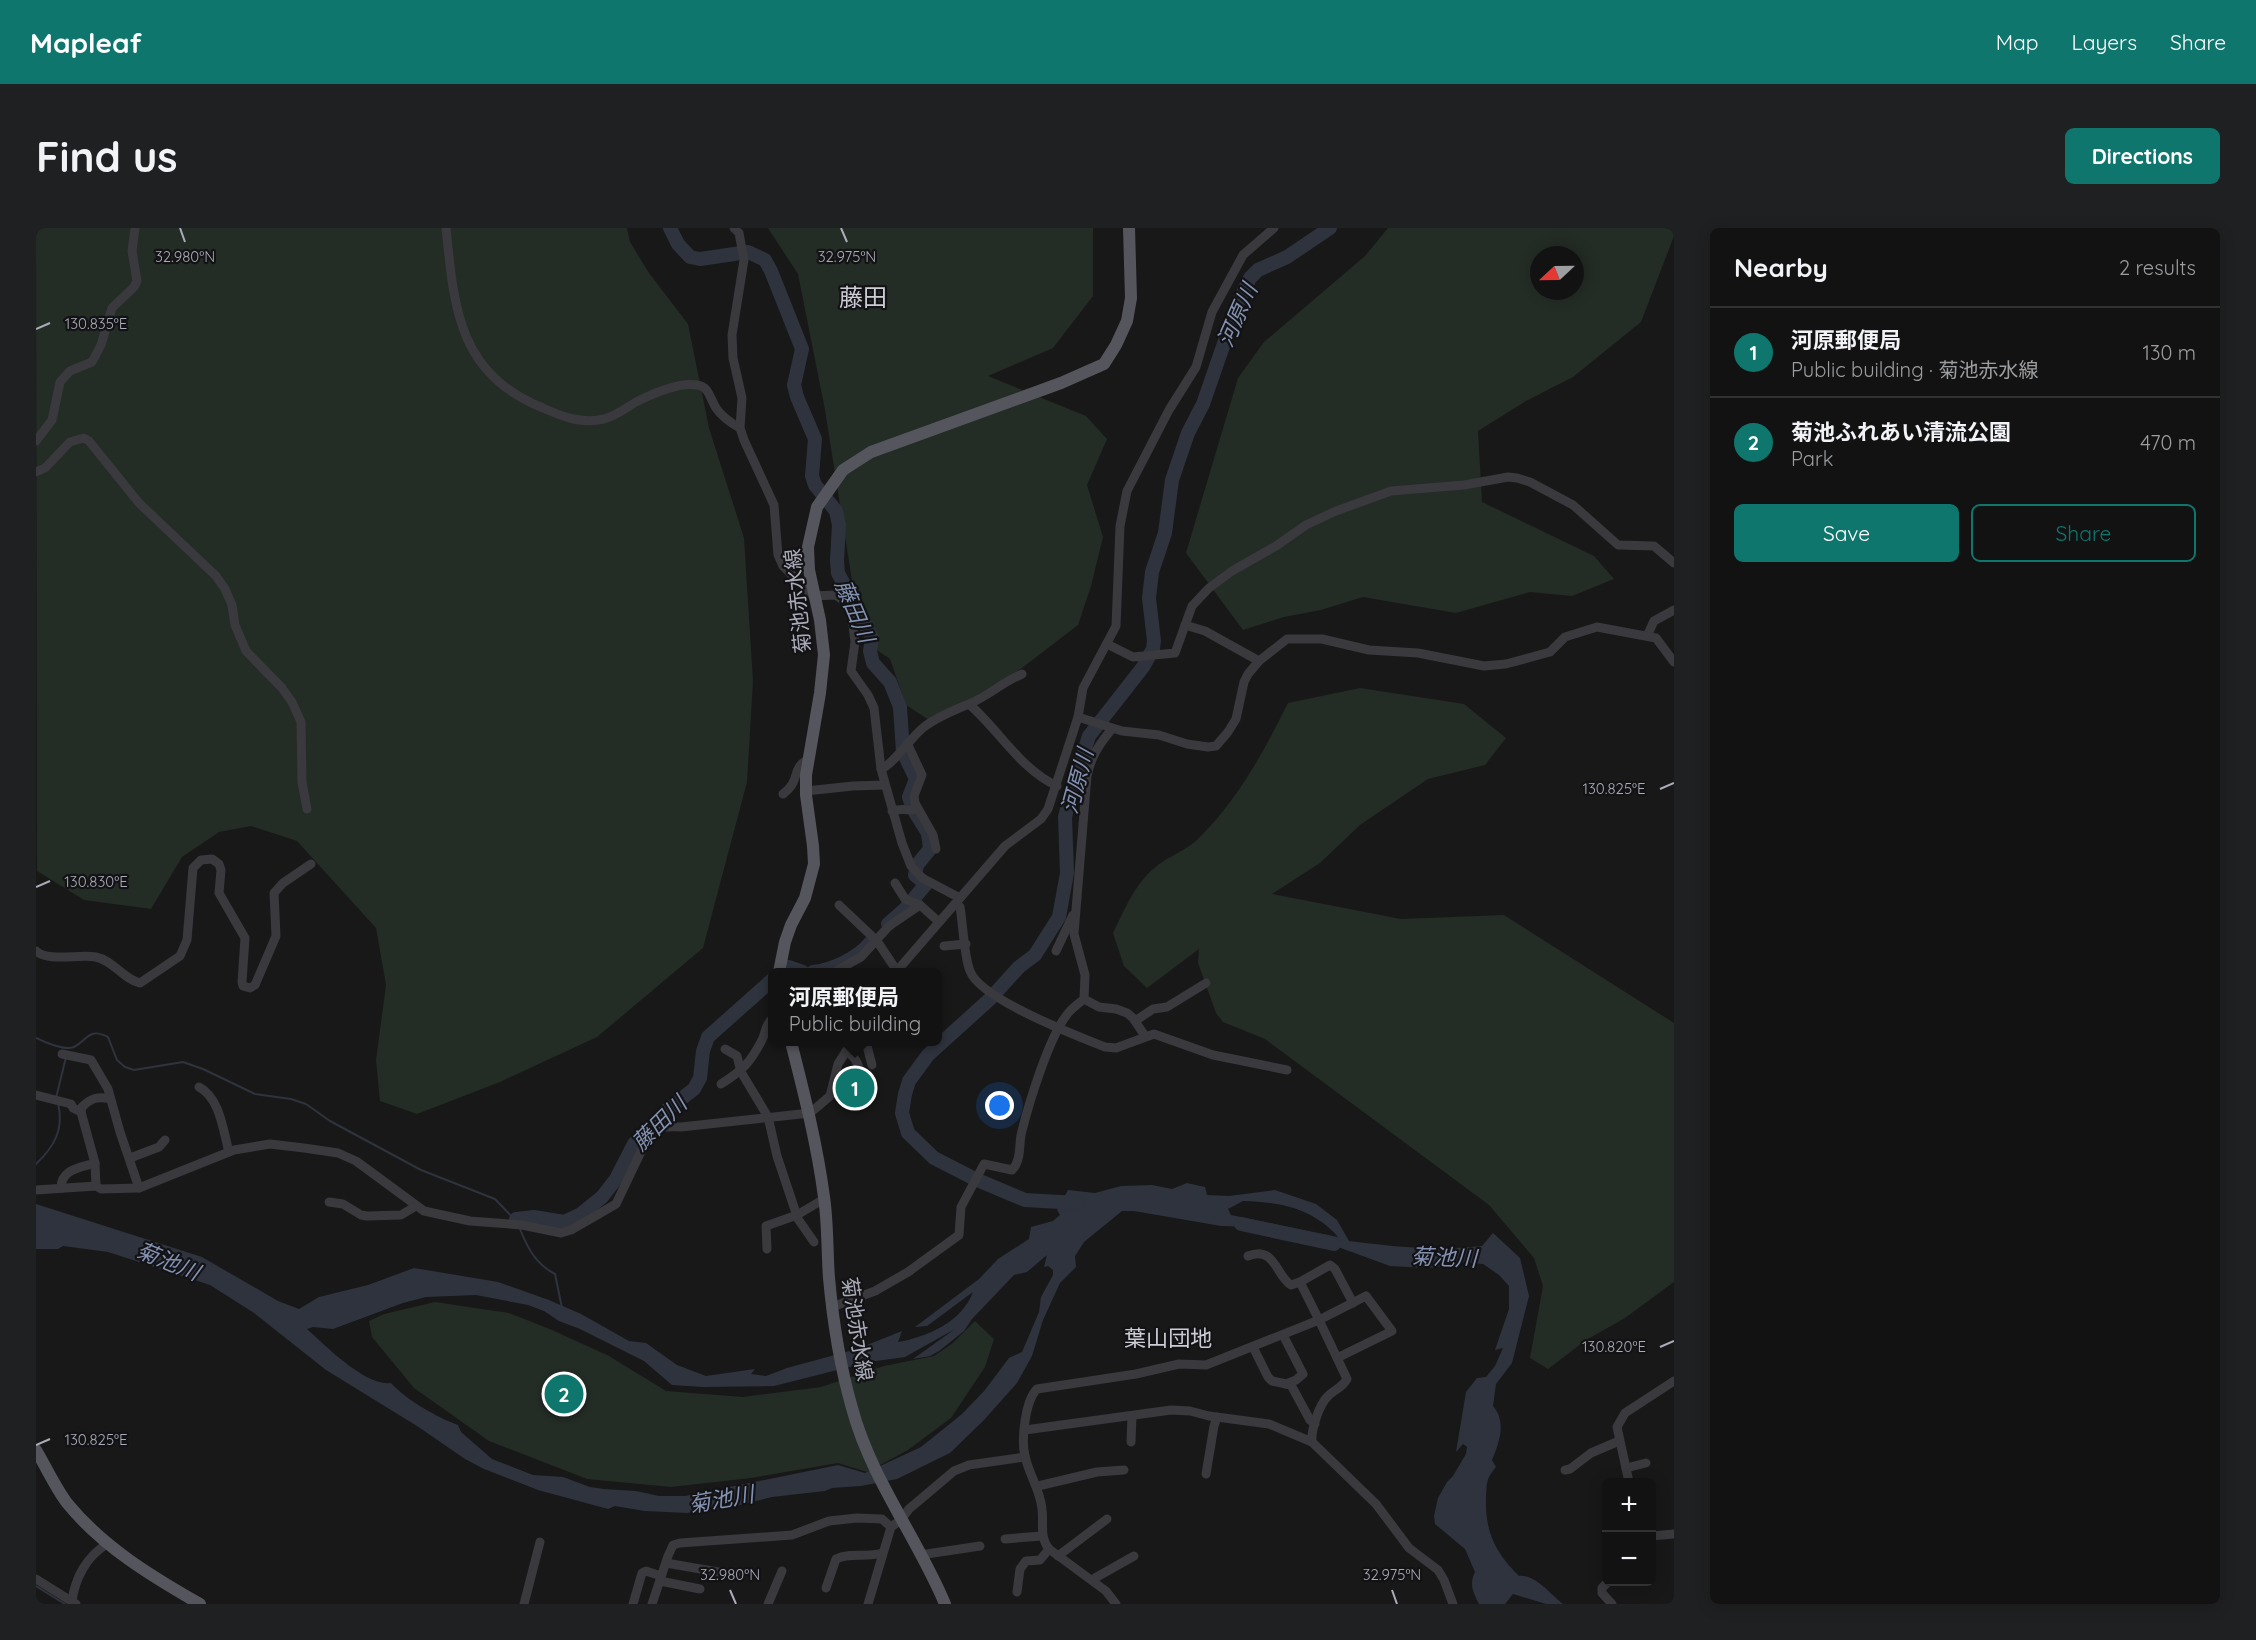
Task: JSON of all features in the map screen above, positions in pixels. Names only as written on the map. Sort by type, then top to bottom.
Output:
[{"type":"main road","name":"菊池赤水線","points":[[780,968],[785,942],[805,898],[814,864],[806,791],[807,760],[820,693],[824,655],[820,620],[809,570],[808,547],[817,507],[843,470],[871,452],[1042,390],[1104,364],[1116,345],[1126,321],[1131,298],[1130,228]]},
{"type":"main road","name":"菊池赤水線","points":[[792,1046],[810,1113],[824,1199],[832,1307],[847,1386],[863,1442],[891,1501],[896,1524],[920,1555],[945,1604]]},
{"type":"main road","points":[[36,1450],[66,1502],[107,1544],[138,1567],[200,1604]]},
{"type":"street","points":[[36,441],[52,420],[60,382],[70,371],[92,363],[101,345],[112,308],[134,287],[137,274],[132,240],[135,228]]},
{"type":"street","points":[[446,228],[449,265],[459,322],[475,355],[484,367],[500,383],[521,398],[568,419],[590,421],[607,418],[668,389],[688,384],[699,385],[706,389],[716,409],[729,422],[740,428]]},
{"type":"street","points":[[734,228],[739,233],[744,260],[732,335],[733,358],[741,388],[740,428],[774,505],[778,555],[783,566],[813,596],[836,595],[847,603],[852,618],[855,642],[851,671],[874,708],[881,769],[892,811],[911,866],[922,878],[958,900],[970,972],[980,986],[1016,1008],[1105,1047],[1116,1048],[1145,1035],[1154,1034],[1213,1055],[1287,1070]]},
{"type":"street","points":[[899,968],[1005,846],[1041,819],[1048,809],[1078,717],[1083,688],[1116,626],[1120,526],[1127,491],[1169,410],[1196,367],[1212,312],[1243,255],[1274,228]]},
{"type":"street","points":[[36,472],[45,468],[70,442],[84,438],[89,441],[139,503],[216,576],[232,605],[236,625],[246,651],[282,688],[301,722],[302,782],[307,808]]},
{"type":"street","points":[[1107,644],[1133,657],[1175,653],[1192,606],[1209,588],[1306,525],[1336,511],[1391,491],[1464,485],[1508,477],[1517,478],[1530,482],[1573,505],[1618,545],[1654,546],[1674,563]]},
{"type":"street","points":[[1647,636],[1654,621],[1674,610]]},
{"type":"street","points":[[1185,625],[1205,631],[1259,661]]},
{"type":"street","points":[[1078,717],[1112,729],[1159,735],[1197,746],[1216,746],[1236,719],[1244,682],[1259,661],[1287,639],[1322,639],[1369,650],[1418,653],[1484,666],[1506,664],[1550,652],[1564,637],[1598,627],[1656,638],[1674,662]]},
{"type":"street","points":[[881,769],[888,767],[906,743],[924,727],[961,706],[969,704],[1005,681],[1022,674]]},
{"type":"street","points":[[969,704],[1023,761],[1049,783],[1057,786]]},
{"type":"street","points":[[832,1307],[884,1287],[959,1235],[959,1219],[966,1197],[984,1164],[1012,1170],[1017,1165],[1021,1136],[1035,1087],[1058,1028],[1069,1011],[1084,999],[1085,975],[1074,934],[1090,760],[1100,742],[1112,729]]},
{"type":"street","points":[[906,743],[922,775],[914,796],[917,809],[933,835],[936,849]]},
{"type":"street","points":[[783,794],[795,783],[801,763],[807,760]]},
{"type":"street","points":[[806,791],[885,785]]},
{"type":"street","points":[[892,811],[917,809]]},
{"type":"street","points":[[36,951],[44,956],[104,959],[132,980],[140,983],[180,956],[186,940],[193,868],[201,860],[212,859],[219,864],[221,870],[219,893],[244,938],[242,982],[243,986],[250,988],[255,985],[276,936],[274,893],[283,883],[311,864]]},
{"type":"street","points":[[895,883],[905,899],[921,905],[939,922]]},
{"type":"street","points":[[839,905],[877,941],[894,968]]},
{"type":"street","points":[[841,968],[861,957],[889,926],[921,905]]},
{"type":"street","points":[[1056,951],[1076,911]]},
{"type":"street","points":[[944,946],[966,944]]},
{"type":"street","points":[[1135,1021],[1153,1010],[1167,1007],[1206,983]]},
{"type":"street","points":[[1084,999],[1099,1007],[1116,1009],[1133,1018],[1145,1035]]},
{"type":"street","points":[[721,1084],[741,1072],[763,1038],[768,1023]]},
{"type":"street","points":[[36,1191],[96,1186],[101,1189],[139,1188],[229,1152],[270,1144],[338,1153],[356,1161],[424,1211],[470,1221],[522,1226],[561,1233],[571,1230],[616,1204],[646,1141],[651,1133],[660,1127],[681,1127],[810,1113],[830,1096],[838,1064],[849,1046]]},
{"type":"street","points":[[867,1046],[872,1065]]},
{"type":"street","points":[[82,1048],[86,1058]]},
{"type":"street","points":[[726,1049],[737,1056],[741,1072],[768,1117],[777,1156],[797,1215],[814,1242]]},
{"type":"street","points":[[846,1051],[855,1056],[861,1083]]},
{"type":"street","points":[[62,1054],[91,1060],[100,1075],[108,1089],[139,1188]]},
{"type":"street","points":[[198,1087],[210,1096],[216,1105],[229,1152]]},
{"type":"street","points":[[36,1095],[71,1104],[73,1108],[81,1112]]},
{"type":"street","points":[[96,1186],[95,1162],[81,1112],[82,1107],[93,1098],[98,1096],[110,1099]]},
{"type":"street","points":[[130,1158],[159,1147],[165,1140]]},
{"type":"street","points":[[61,1188],[61,1180],[67,1172],[95,1162]]},
{"type":"street","points":[[767,1249],[766,1226],[797,1215],[824,1199]]},
{"type":"street","points":[[329,1202],[343,1204],[367,1216],[401,1215],[416,1206]]},
{"type":"street","points":[[1248,1256],[1255,1253],[1274,1261],[1285,1281],[1292,1286],[1330,1265],[1335,1269],[1353,1303]]},
{"type":"street","points":[[1300,1282],[1347,1379],[1343,1386],[1326,1398],[1315,1424],[1312,1442]]},
{"type":"street","points":[[1116,1604],[1106,1591],[1049,1549],[1042,1541],[1043,1511],[1038,1486],[1025,1457],[1026,1413],[1032,1393],[1037,1389],[1136,1374],[1179,1364],[1206,1365],[1318,1320],[1366,1296],[1392,1331],[1337,1358]]},
{"type":"street","points":[[1283,1335],[1303,1374],[1286,1384]]},
{"type":"street","points":[[1253,1347],[1268,1377],[1272,1381],[1291,1385],[1310,1420],[1315,1424]]},
{"type":"street","points":[[1628,1478],[1617,1427],[1625,1413],[1674,1381]]},
{"type":"street","points":[[1025,1430],[1171,1410],[1269,1424],[1312,1442],[1376,1504],[1409,1548],[1438,1570],[1453,1604]]},
{"type":"street","points":[[1131,1416],[1131,1442]]},
{"type":"street","points":[[1206,1474],[1217,1417]]},
{"type":"street","points":[[1565,1470],[1570,1469],[1591,1453],[1619,1441]]},
{"type":"street","points":[[868,1604],[882,1553],[896,1524],[909,1509],[954,1471],[969,1465],[1025,1457]]},
{"type":"street","points":[[1626,1468],[1646,1462]]},
{"type":"street","points":[[1038,1486],[1096,1472],[1124,1470]]},
{"type":"street","points":[[652,1604],[673,1545],[792,1535],[829,1521],[857,1518],[882,1519],[896,1524]]},
{"type":"street","points":[[1058,1556],[1107,1519]]},
{"type":"street","points":[[1656,1536],[1674,1534]]},
{"type":"street","points":[[1005,1539],[1042,1536]]},
{"type":"street","points":[[524,1604],[540,1542]]},
{"type":"street","points":[[36,1579],[74,1603],[77,1578],[96,1550],[107,1544]]},
{"type":"street","points":[[920,1555],[980,1546]]},
{"type":"street","points":[[1017,1592],[1020,1569],[1026,1561],[1040,1560],[1049,1549]]},
{"type":"street","points":[[826,1588],[836,1559],[842,1556],[874,1556],[882,1553]]},
{"type":"street","points":[[1094,1582],[1095,1578],[1134,1556]]},
{"type":"street","points":[[666,1563],[741,1576]]},
{"type":"street","points":[[633,1604],[642,1573],[646,1571],[660,1579],[700,1589]]},
{"type":"street","points":[[768,1604],[782,1571]]},
{"type":"street","points":[[1604,1586],[1602,1593],[1612,1604]]},
{"type":"shaded area","points":[[36,228],[627,228],[630,242],[649,273],[688,324],[709,428],[744,538],[753,681],[747,782],[703,948],[597,1037],[500,1082],[417,1114],[380,1101],[376,1060],[386,985],[376,928],[297,841],[251,826],[219,832],[182,857],[151,909],[84,900],[37,871]]},
{"type":"shaded area","points":[[768,228],[1093,228],[1093,296],[1053,348],[988,376],[1086,416],[1107,439],[1087,485],[1103,537],[1091,586],[1078,625],[1022,668],[932,722],[906,705],[890,659],[877,650],[853,587],[825,410],[798,274]]},
{"type":"shaded area","points":[[1388,228],[1674,228],[1674,236],[1641,322],[1573,377],[1526,401],[1478,431],[1482,502],[1594,556],[1614,579],[1572,596],[1530,592],[1456,613],[1363,597],[1243,630],[1186,553],[1238,378],[1264,342],[1365,256]]},
{"type":"shaded area","points":[[1360,688],[1464,704],[1506,738],[1485,765],[1428,779],[1360,825],[1320,863],[1272,894],[1401,919],[1504,915],[1674,1023],[1674,1282],[1625,1318],[1586,1340],[1548,1369],[1530,1358],[1543,1286],[1534,1258],[1489,1205],[1265,1039],[1223,1022],[1216,1013],[1198,963],[1199,949],[1147,988],[1124,966],[1113,933],[1143,879],[1158,865],[1196,841],[1227,806],[1260,756],[1288,703]]},
{"type":"shaded area","points":[[435,1302],[509,1313],[609,1356],[666,1391],[743,1397],[821,1387],[884,1366],[934,1356],[953,1343],[975,1321],[994,1339],[985,1367],[951,1418],[908,1450],[867,1472],[838,1463],[751,1478],[671,1487],[587,1479],[489,1441],[414,1388],[372,1337],[369,1321],[384,1314]]},
{"type":"water","points":[[1187,1183],[1205,1187],[1207,1195],[1229,1196],[1275,1190],[1316,1204],[1337,1220],[1349,1241],[1416,1248],[1448,1248],[1482,1246],[1493,1233],[1520,1258],[1529,1296],[1512,1363],[1496,1384],[1493,1406],[1501,1426],[1492,1460],[1496,1467],[1487,1484],[1487,1520],[1497,1549],[1510,1567],[1519,1576],[1537,1581],[1563,1604],[1546,1604],[1513,1594],[1505,1604],[1479,1604],[1472,1588],[1475,1572],[1465,1549],[1435,1524],[1434,1516],[1438,1498],[1466,1454],[1467,1447],[1463,1444],[1456,1452],[1466,1392],[1477,1378],[1486,1377],[1495,1366],[1503,1348],[1495,1350],[1509,1309],[1509,1286],[1499,1275],[1483,1264],[1459,1262],[1453,1265],[1427,1268],[1390,1266],[1286,1228],[1221,1226],[1122,1211],[1084,1242],[1075,1256],[1076,1267],[1060,1283],[1043,1320],[1032,1356],[1017,1383],[950,1453],[897,1479],[772,1497],[728,1508],[687,1513],[645,1511],[615,1506],[608,1509],[538,1490],[484,1469],[326,1370],[254,1313],[210,1285],[108,1252],[63,1246],[58,1249],[36,1249],[36,1204],[202,1257],[278,1301],[299,1309],[319,1297],[368,1285],[414,1268],[498,1282],[581,1314],[629,1341],[646,1343],[677,1365],[706,1376],[755,1369],[751,1374],[766,1376],[857,1349],[902,1331],[898,1342],[909,1340],[932,1332],[952,1320],[968,1303],[973,1292],[927,1326],[915,1327],[979,1279],[998,1259],[1029,1239],[1031,1227],[1053,1221],[1060,1215],[1057,1210],[1068,1190],[1095,1193],[1121,1186],[1152,1185],[1172,1189]],"holes":[[[1243,1201],[1295,1208],[1318,1219],[1338,1237],[1231,1215],[1228,1209]],[[1047,1255],[1044,1267],[1048,1266],[1053,1270],[1053,1275],[1041,1297],[1039,1312],[1022,1352],[1009,1358],[985,1390],[962,1414],[921,1447],[865,1473],[838,1465],[685,1496],[659,1496],[636,1491],[590,1487],[563,1477],[533,1475],[492,1459],[461,1432],[458,1425],[422,1407],[391,1383],[381,1382],[358,1372],[307,1329],[313,1327],[333,1329],[403,1303],[426,1297],[476,1295],[528,1305],[544,1311],[559,1321],[644,1361],[672,1385],[774,1386],[869,1362],[905,1357],[955,1329],[913,1359],[930,1356],[964,1331],[972,1319],[1014,1275],[1027,1272]]]},
{"type":"waterway","name":"藤田川","points":[[670,228],[678,244],[690,257],[700,259],[748,252],[765,260],[802,349],[794,385],[815,439],[812,476],[815,485],[836,511],[839,525],[838,573],[872,638],[870,651],[873,663],[890,682],[900,707],[903,752],[916,779],[909,797],[913,809],[928,833],[930,849],[917,865],[915,875],[926,884],[905,909],[888,924]]},
{"type":"waterway","name":"河原川","points":[[942,1042],[990,999],[1019,967],[1035,955],[1059,917],[1067,873],[1065,817],[1072,789],[1089,736],[1143,667],[1153,649],[1149,598],[1152,572],[1165,533],[1172,480],[1188,433],[1203,404],[1238,303],[1250,278],[1258,270],[1287,257],[1330,228]]},
{"type":"waterway","name":"藤田川","points":[[831,968],[859,953],[871,942]]},
{"type":"waterway","name":"藤田川","points":[[788,968],[792,968]]},
{"type":"waterway","name":"藤田川","points":[[516,1219],[534,1217],[564,1222],[581,1214],[602,1197],[616,1179],[634,1144],[668,1109],[694,1089],[700,1078],[703,1051],[708,1037],[768,984]]},
{"type":"waterway","points":[[36,1038],[55,1046],[70,1048],[92,1034],[101,1034],[108,1037],[117,1060],[125,1067],[134,1070],[183,1062],[255,1094],[291,1099],[306,1104],[330,1121],[421,1170],[495,1199],[516,1221]]},
{"type":"waterway","name":"河原川","points":[[938,1046],[928,1055],[909,1081],[902,1113],[908,1133],[934,1158],[975,1179],[1025,1200],[1078,1203]]},
{"type":"waterway","points":[[56,1098],[66,1057]]},
{"type":"waterway","points":[[36,1164],[53,1144],[59,1129],[58,1103]]},
{"type":"waterway","name":"菊池川","points":[[1241,1224],[1334,1244]]},
{"type":"waterway","points":[[520,1229],[533,1255],[555,1274],[562,1308]]},
{"type":"waterway","points":[[36,1586],[65,1604]]},
{"type":"place","name":"河原郵便局","points":[[855,1088]]},
{"type":"place","name":"菊池ふれあい清流公園","points":[[564,1394]]},
{"type":"district","name":"藤田","points":[[863,297]]},
{"type":"district","name":"葉山団地","points":[[1168,1338]]}]
